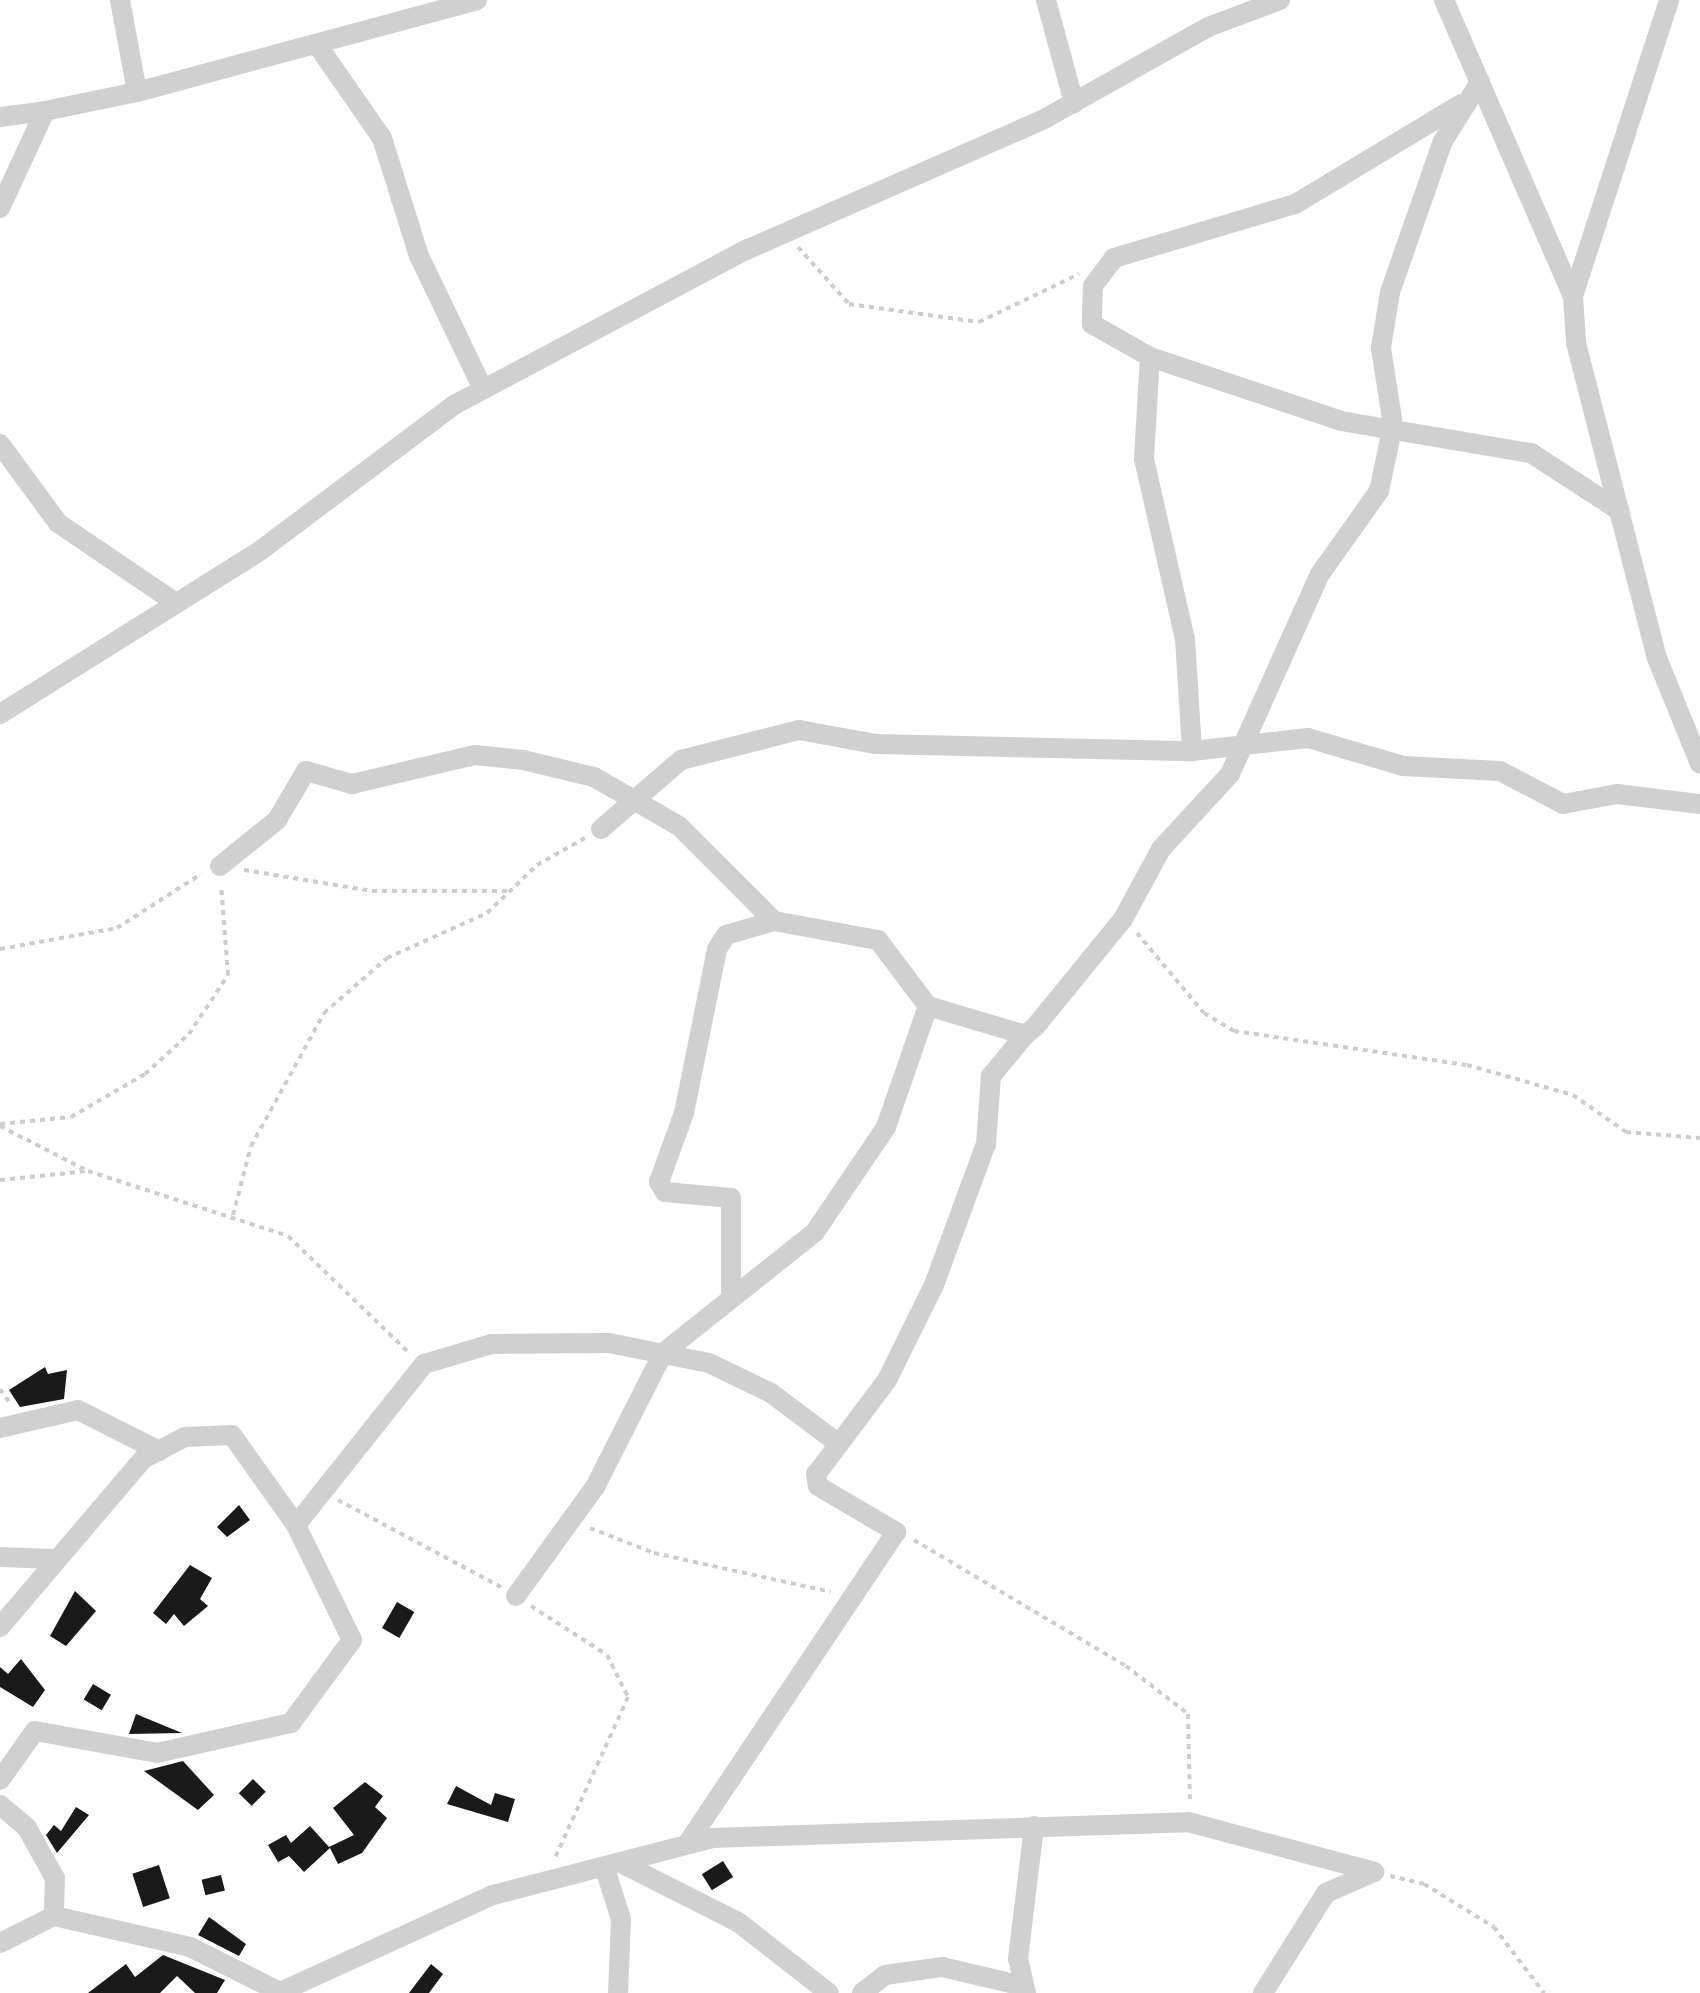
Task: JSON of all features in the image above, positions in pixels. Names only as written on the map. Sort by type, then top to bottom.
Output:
[{"type":"street","points":[[120,0],[137,92]]},
{"type":"street","points":[[0,117],[45,112],[137,92],[477,0]]},
{"type":"street","points":[[1046,0],[1074,103]]},
{"type":"street","points":[[0,714],[176,603],[484,389],[786,234],[1074,103],[1208,27],[1280,0]]},
{"type":"street","points":[[1444,0],[1573,296],[1576,342],[1657,658],[1700,764]]},
{"type":"street","points":[[1573,296],[1669,0]]},
{"type":"street","points":[[318,46],[382,138],[425,271],[484,389]]},
{"type":"street","points":[[1480,82],[1461,104],[1312,196],[1168,238],[1098,270],[1092,324],[1150,357],[1341,421],[1393,425],[1545,459],[1620,511]]},
{"type":"street","points":[[690,1840],[896,1532],[816,1483],[839,1444],[887,1380],[934,1285],[986,1144],[991,1076],[1123,920],[1160,849],[1248,743],[1320,574],[1379,491],[1393,425],[1382,348],[1390,292],[1461,104]]},
{"type":"street","points":[[0,208],[45,112]]},
{"type":"street","points":[[1150,357],[1144,459],[1185,639],[1192,750]]},
{"type":"street","points":[[0,444],[58,523],[176,603]]},
{"type":"street","points":[[601,828],[681,760],[769,732],[875,744],[1192,750],[1308,738],[1403,766],[1500,771],[1564,804],[1617,794],[1700,804]]},
{"type":"street","points":[[220,866],[276,820],[306,771],[371,783],[488,755],[594,777],[635,800],[678,826],[774,921]]},
{"type":"street","points":[[731,1292],[731,1198],[665,1192],[658,1182],[684,1113],[717,949],[726,935],[774,921],[878,940],[928,1006],[1025,1035]]},
{"type":"street","points":[[516,1596],[572,1521],[630,1428],[663,1353],[731,1292],[815,1232],[886,1127],[928,1006]]},
{"type":"street","points":[[296,1524],[324,1494],[424,1364],[542,1341],[663,1353],[744,1377],[839,1444]]},
{"type":"street","points":[[0,1428],[21,1420],[78,1410],[159,1451]]},
{"type":"street","points":[[0,1626],[54,1559],[159,1451],[186,1437],[232,1434],[296,1524],[352,1640],[291,1724],[157,1753],[35,1730],[0,1780]]},
{"type":"street","points":[[0,1557],[54,1559]]},
{"type":"street","points":[[0,1805],[27,1828],[55,1878],[54,1916]]},
{"type":"street","points":[[0,1943],[54,1916],[190,1947],[281,1992],[493,1894],[615,1868],[690,1840],[1188,1822],[1374,1872]]},
{"type":"street","points":[[862,1993],[885,1975],[942,1967],[1024,1989],[1034,1826]]},
{"type":"street","points":[[615,1868],[621,1919],[618,1993]]},
{"type":"street","points":[[615,1868],[738,1922],[830,1993]]},
{"type":"street","points":[[1263,1993],[1326,1893],[1374,1872]]},
{"type":"path","points":[[786,234],[850,304],[979,322],[1098,270]]},
{"type":"path","points":[[234,1215],[250,1146],[324,1013],[387,958],[487,912],[510,891],[601,828]]},
{"type":"path","points":[[0,949],[117,928],[162,891],[220,866],[372,892],[510,891]]},
{"type":"path","points":[[0,1125],[71,1117],[145,1074],[214,1006],[228,975],[220,866]]},
{"type":"path","points":[[1123,920],[1204,1012],[1234,1031],[1467,1065],[1574,1096],[1626,1132],[1700,1138]]},
{"type":"path","points":[[0,1125],[88,1171],[234,1215],[288,1236],[424,1364]]},
{"type":"path","points":[[0,1180],[88,1171]]},
{"type":"path","points":[[0,1388],[21,1420]]},
{"type":"path","points":[[324,1494],[516,1596],[607,1655],[628,1697],[543,1884]]},
{"type":"path","points":[[572,1521],[654,1554],[850,1597]]},
{"type":"path","points":[[896,1532],[1006,1590],[1188,1714],[1188,1822]]},
{"type":"path","points":[[1374,1872],[1424,1884],[1494,1927],[1544,1993]]},
{"type":"building","points":[[45,1367],[48,1374],[67,1370],[64,1399],[20,1407],[9,1390]]},
{"type":"building","points":[[239,1505],[250,1520],[227,1537],[217,1527]]},
{"type":"building","points":[[190,1565],[212,1578],[200,1599],[208,1606],[184,1626],[174,1614],[166,1624],[153,1613]]},
{"type":"building","points":[[75,1591],[96,1611],[66,1646],[50,1636]]},
{"type":"building","points":[[397,1602],[414,1612],[399,1638],[382,1628]]},
{"type":"building","points":[[21,1659],[45,1690],[33,1707],[0,1687],[0,1667],[8,1674]]},
{"type":"building","points":[[93,1684],[111,1695],[102,1710],[84,1699]]},
{"type":"building","points":[[136,1714],[182,1733],[129,1734]]},
{"type":"building","points":[[183,1761],[214,1795],[198,1810],[144,1771]]},
{"type":"building","points":[[253,1779],[266,1792],[252,1806],[239,1793]]},
{"type":"building","points":[[365,1782],[383,1796],[375,1807],[387,1818],[362,1853],[338,1864],[330,1848],[304,1872],[289,1856],[278,1862],[268,1845],[286,1835],[291,1843],[310,1826],[329,1847],[354,1835],[333,1808]]},
{"type":"building","points":[[456,1786],[491,1805],[495,1793],[515,1799],[508,1822],[447,1804]]},
{"type":"building","points":[[76,1807],[89,1815],[57,1853],[46,1835],[54,1825],[61,1831]]},
{"type":"building","points":[[723,1861],[733,1877],[712,1890],[702,1874]]},
{"type":"building","points":[[159,1865],[170,1898],[143,1907],[132,1874]]},
{"type":"building","points":[[221,1875],[225,1891],[205,1895],[202,1880]]},
{"type":"building","points":[[209,1917],[246,1944],[239,1956],[198,1935]]},
{"type":"building","points":[[163,1955],[225,1980],[217,1993],[195,1993],[177,1976],[160,1993],[88,1993],[126,1964],[135,1977]]},
{"type":"building","points":[[431,1964],[443,1974],[429,1993],[409,1993]]}]
